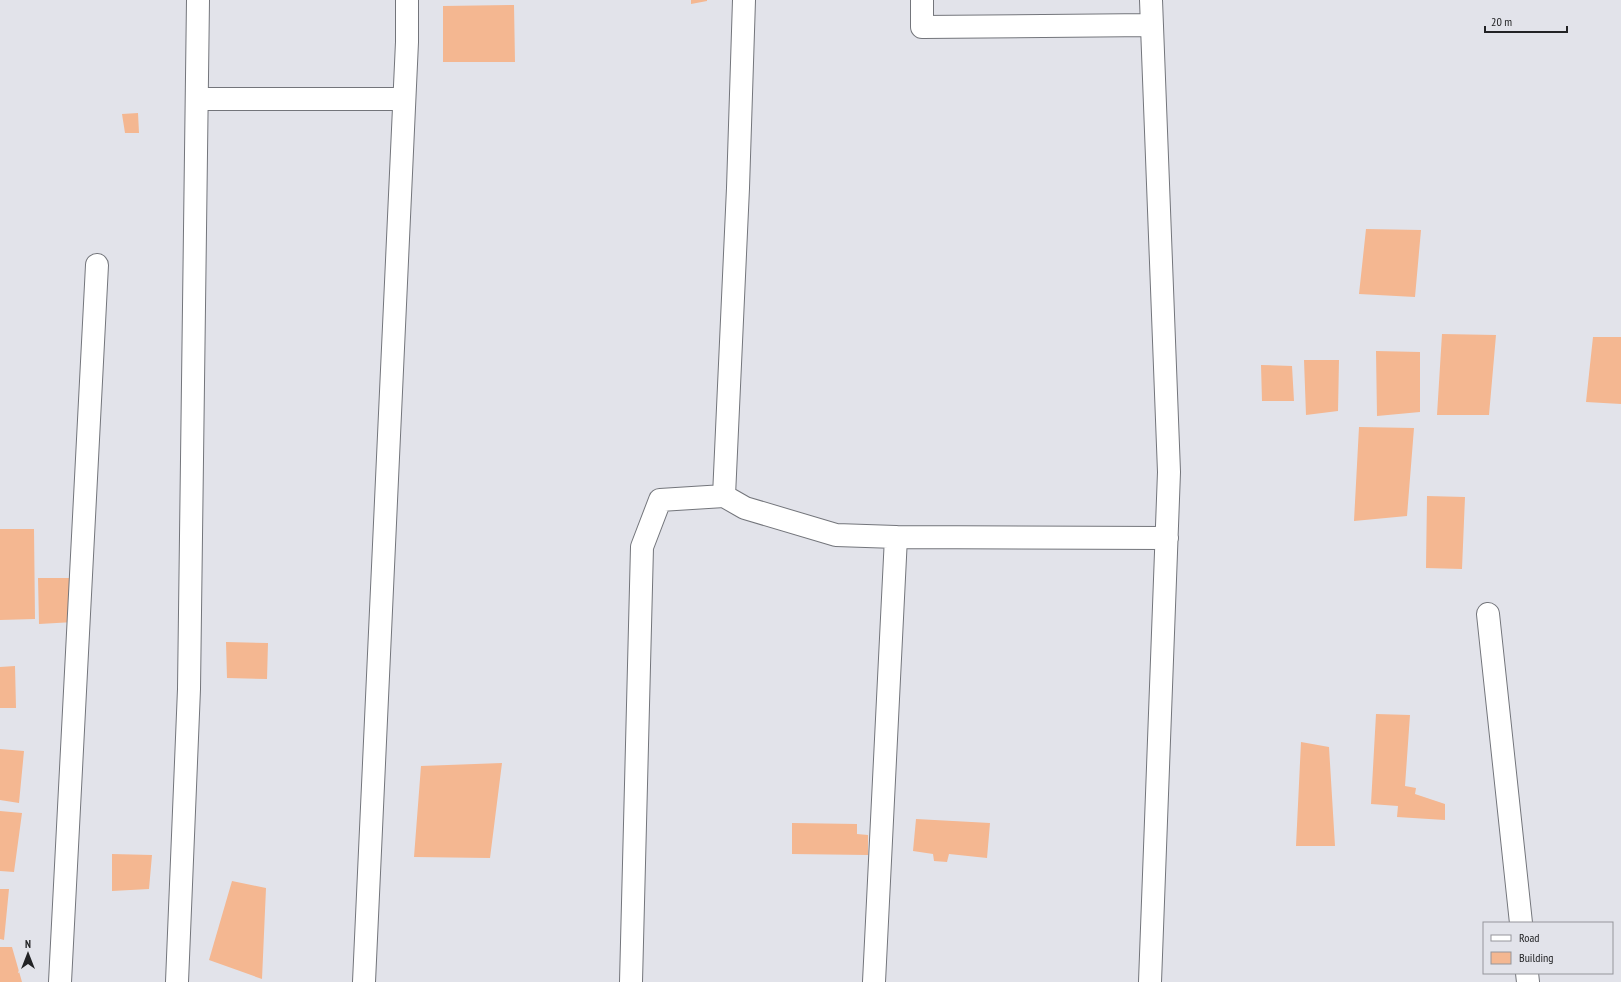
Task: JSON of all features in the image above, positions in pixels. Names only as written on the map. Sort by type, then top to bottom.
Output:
[{"type":"street","points":[[177,982],[189,689],[198,0]]},
{"type":"street","points":[[364,982],[404,99],[407,0]]},
{"type":"street","points":[[724,496],[738,188],[744,0]]},
{"type":"street","points":[[922,0],[922,27],[1152,25]]},
{"type":"street","points":[[1150,982],[1169,472],[1151,0]]},
{"type":"street","points":[[197,99],[404,99]]},
{"type":"street","points":[[60,982],[96,265]]},
{"type":"street","points":[[631,982],[642,547],[660,500],[724,496],[744,508],[836,535],[896,537],[1166,538]]},
{"type":"street","points":[[874,982],[896,537]]},
{"type":"street","points":[[1488,614],[1521,922]]},
{"type":"building","points":[[691,0],[707,0],[707,1],[691,4]]},
{"type":"building","points":[[514,5],[515,62],[443,62],[443,6]]},
{"type":"building","points":[[138,113],[139,133],[125,133],[122,114]]},
{"type":"building","points":[[1366,229],[1421,230],[1415,297],[1359,294]]},
{"type":"building","points":[[1442,334],[1496,335],[1489,415],[1437,415]]},
{"type":"building","points":[[1593,337],[1621,337],[1621,404],[1586,402]]},
{"type":"building","points":[[1376,351],[1420,352],[1420,412],[1377,416]]},
{"type":"building","points":[[1304,360],[1339,360],[1338,411],[1306,415]]},
{"type":"building","points":[[1261,365],[1292,366],[1294,401],[1262,401]]},
{"type":"building","points":[[1359,427],[1414,428],[1407,516],[1354,521]]},
{"type":"building","points":[[1427,496],[1465,497],[1462,569],[1426,568]]},
{"type":"building","points":[[0,529],[34,529],[35,619],[0,620]]},
{"type":"building","points":[[38,578],[76,578],[74,622],[39,624]]},
{"type":"building","points":[[226,642],[268,643],[267,679],[227,678]]},
{"type":"building","points":[[15,666],[16,708],[0,708],[0,667]]},
{"type":"building","points":[[1376,714],[1410,715],[1405,786],[1416,788],[1415,794],[1445,804],[1445,820],[1397,817],[1398,806],[1371,804]]},
{"type":"building","points":[[1301,742],[1329,747],[1335,846],[1296,846]]},
{"type":"building","points":[[0,749],[24,751],[19,803],[0,800]]},
{"type":"building","points":[[502,763],[490,858],[414,857],[421,766]]},
{"type":"building","points":[[0,811],[22,813],[14,872],[0,871]]},
{"type":"building","points":[[916,819],[990,823],[987,858],[949,854],[947,862],[934,861],[933,854],[913,851]]},
{"type":"building","points":[[792,823],[857,824],[857,834],[868,835],[868,855],[792,854]]},
{"type":"building","points":[[112,854],[152,855],[149,889],[112,891]]},
{"type":"building","points":[[232,881],[266,888],[262,979],[209,960]]},
{"type":"building","points":[[0,889],[9,889],[4,940],[0,939]]},
{"type":"building","points":[[0,947],[12,947],[22,982],[0,982]]}]
